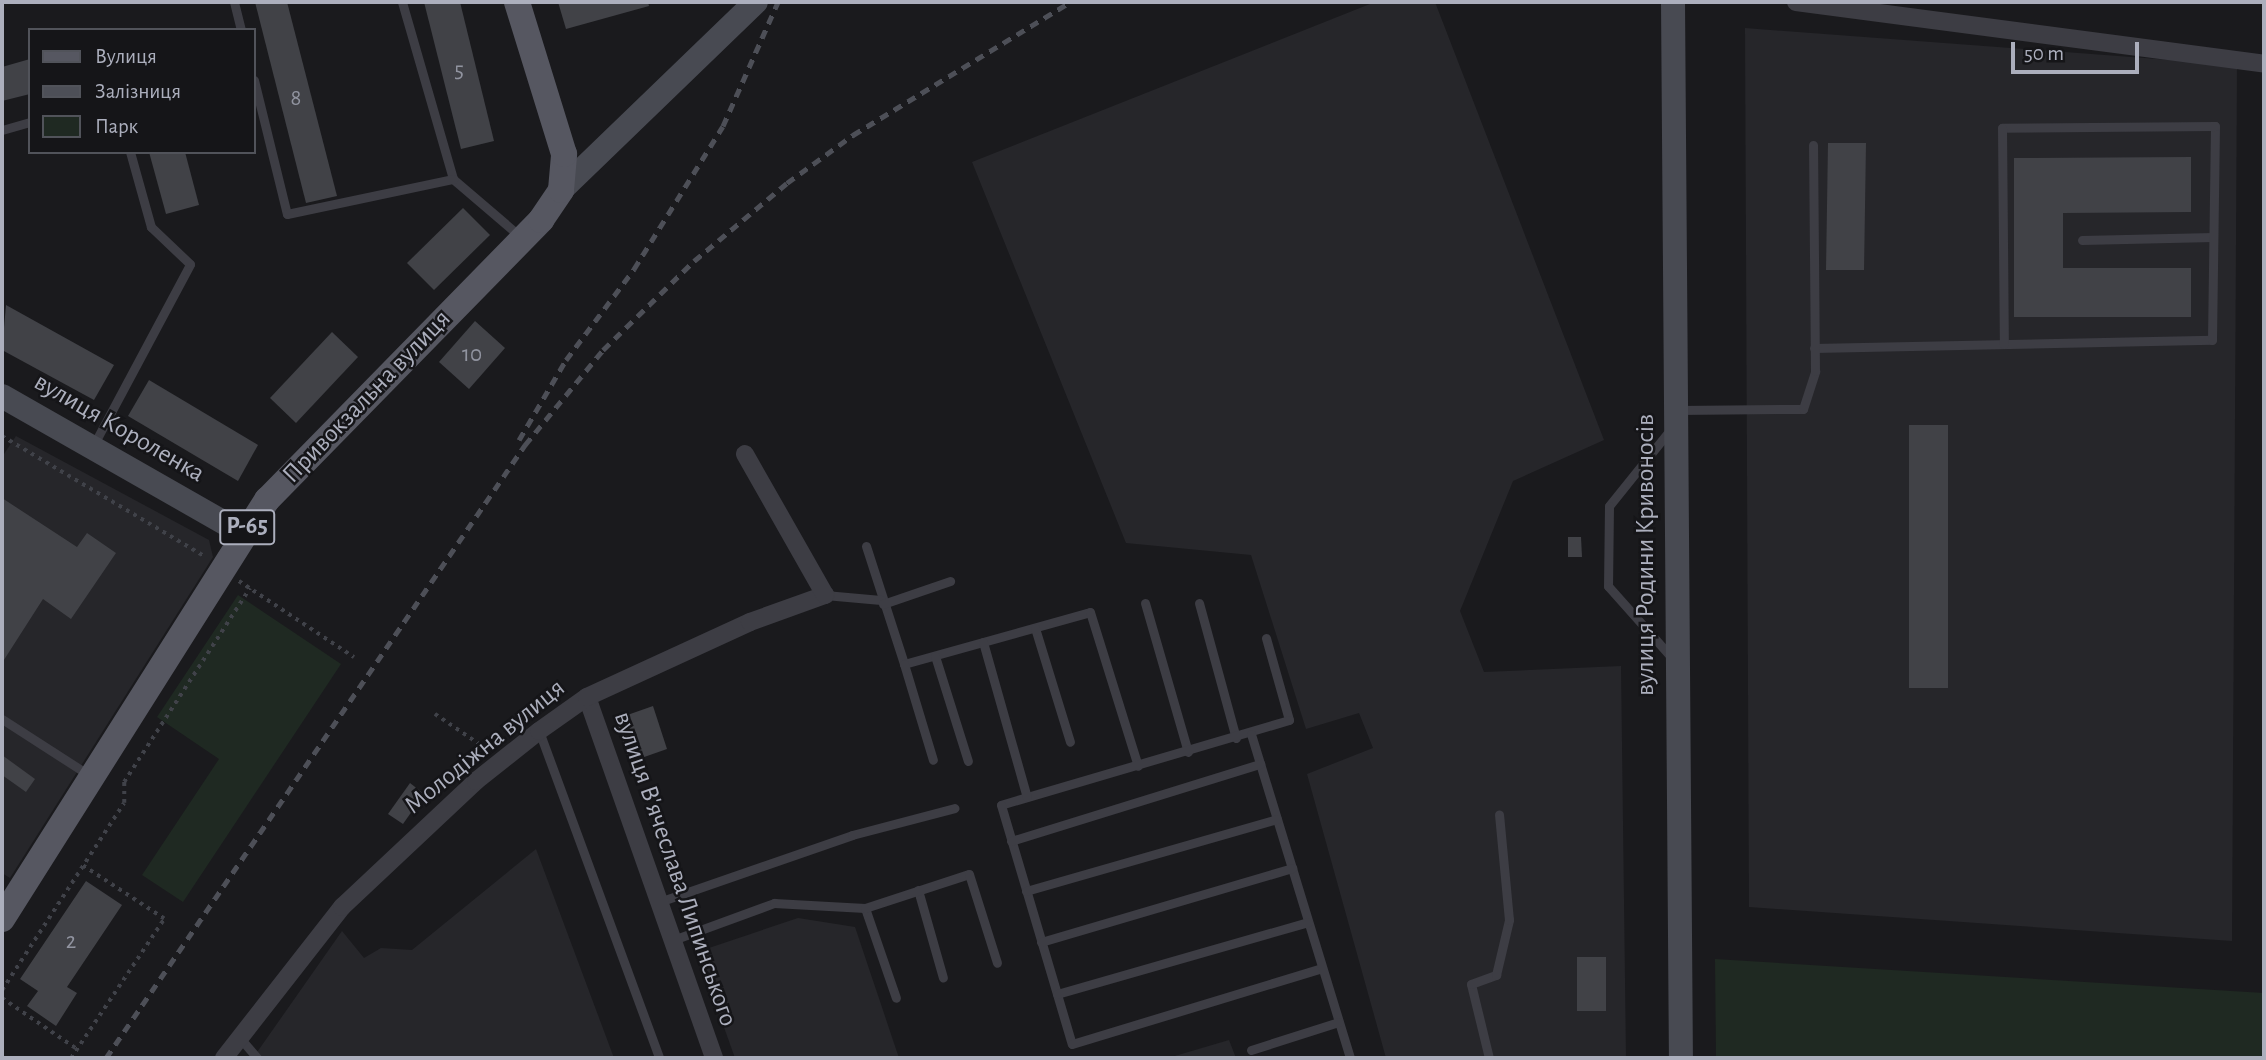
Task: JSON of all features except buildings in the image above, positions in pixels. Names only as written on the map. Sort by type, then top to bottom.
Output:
[{"type":"main road","points":[[517,2],[564,154],[561,190]]},
{"type":"main road","name":"Привокзальна вулиця","points":[[2,919],[242,533],[267,500],[522,238],[561,190],[756,2]]},
{"type":"main road","name":"вулиця Родини Кривоносів","points":[[1673,2],[1681,1058]]},
{"type":"main road","name":"вулиця Короленка","points":[[2,396],[242,533]]},
{"type":"street","points":[[1797,2],[2264,64]]},
{"type":"street","points":[[745,454],[825,595]]},
{"type":"street","name":"Молодіжна вулиця","points":[[224,1058],[342,907],[502,760],[587,696],[750,622],[825,595]]},
{"type":"street","name":"вулиця В'ячеслава Липинського","points":[[587,696],[714,1058]]},
{"type":"lane","points":[[234,2],[240,28]]},
{"type":"lane","points":[[402,2],[453,179],[522,238]]},
{"type":"lane","points":[[256,88],[287,214],[453,179]]},
{"type":"lane","points":[[2,130],[28,123]]},
{"type":"lane","points":[[1814,348],[2212,340],[2215,126],[2002,128],[2004,344]]},
{"type":"lane","points":[[1676,664],[1608,586],[1609,506],[1676,416],[1803,409],[1815,370],[1813,145]]},
{"type":"lane","points":[[92,447],[190,264],[150,227],[131,154]]},
{"type":"lane","points":[[2082,240],[2213,237]]},
{"type":"lane","points":[[866,546],[933,760]]},
{"type":"lane","points":[[825,595],[882,602],[950,581]]},
{"type":"lane","points":[[1145,603],[1188,752]]},
{"type":"lane","points":[[1199,603],[1236,738]]},
{"type":"lane","points":[[904,664],[1090,612],[1138,766]]},
{"type":"lane","points":[[1035,628],[1070,742]]},
{"type":"lane","points":[[1266,638],[1289,720],[1251,734],[1001,804],[1072,1044],[1322,968]]},
{"type":"lane","points":[[984,642],[1027,797]]},
{"type":"lane","points":[[935,656],[968,761]]},
{"type":"lane","points":[[2,719],[91,776]]},
{"type":"lane","points":[[539,732],[659,1058]]},
{"type":"lane","points":[[1251,734],[1350,1058]]},
{"type":"lane","points":[[1011,841],[1260,764]]},
{"type":"lane","points":[[659,902],[852,835],[955,808]]},
{"type":"lane","points":[[1489,1058],[1471,984],[1496,975],[1508,920],[1499,814]]},
{"type":"lane","points":[[1026,891],[1277,819]]},
{"type":"lane","points":[[1041,942],[1292,868]]},
{"type":"lane","points":[[673,940],[774,903],[865,908],[969,874],[997,963]]},
{"type":"lane","points":[[918,890],[943,978]]},
{"type":"lane","points":[[865,908],[896,998]]},
{"type":"lane","points":[[1057,994],[1308,922]]},
{"type":"lane","points":[[1251,1051],[1339,1022]]},
{"type":"lane","points":[[239,1037],[257,1058]]},
{"type":"path","points":[[2,436],[206,557]]},
{"type":"path","points":[[234,578],[354,657]]},
{"type":"path","points":[[2,990],[124,803],[124,782],[250,588]]},
{"type":"path","points":[[435,714],[502,760]]},
{"type":"path","points":[[71,1058],[164,919],[83,866]]},
{"type":"path","points":[[2,998],[77,1049]]},
{"type":"shaded area","points":[[1375,2],[1435,2],[1604,440],[1513,481],[1460,611],[1484,672],[1621,666],[1626,1058],[1386,1058],[1307,774],[1373,748],[1359,713],[1306,729],[1251,555],[1126,543],[972,162]]},
{"type":"shaded area","points":[[1745,28],[2237,65],[2232,941],[1749,907]]},
{"type":"shaded area","points":[[16,436],[209,540],[213,557],[10,878],[2,873],[2,457]]},
{"type":"shaded area","points":[[536,849],[614,1058],[253,1058],[342,931],[364,958],[381,948],[412,950]]},
{"type":"shaded area","points":[[798,918],[855,927],[899,1058],[735,1058],[697,952]]},
{"type":"shaded area","points":[[1229,1040],[1236,1058],[1168,1058]]},
{"type":"green space","points":[[238,595],[341,664],[183,902],[142,875],[219,759],[157,717]]},
{"type":"green space","points":[[1715,959],[2264,993],[2264,1058],[1716,1058]]},
{"type":"railway","points":[[519,440],[566,360],[634,269],[723,126],[778,2]]},
{"type":"railway","points":[[106,1058],[525,445],[603,350],[694,261],[787,183],[853,135],[1070,2]]}]
